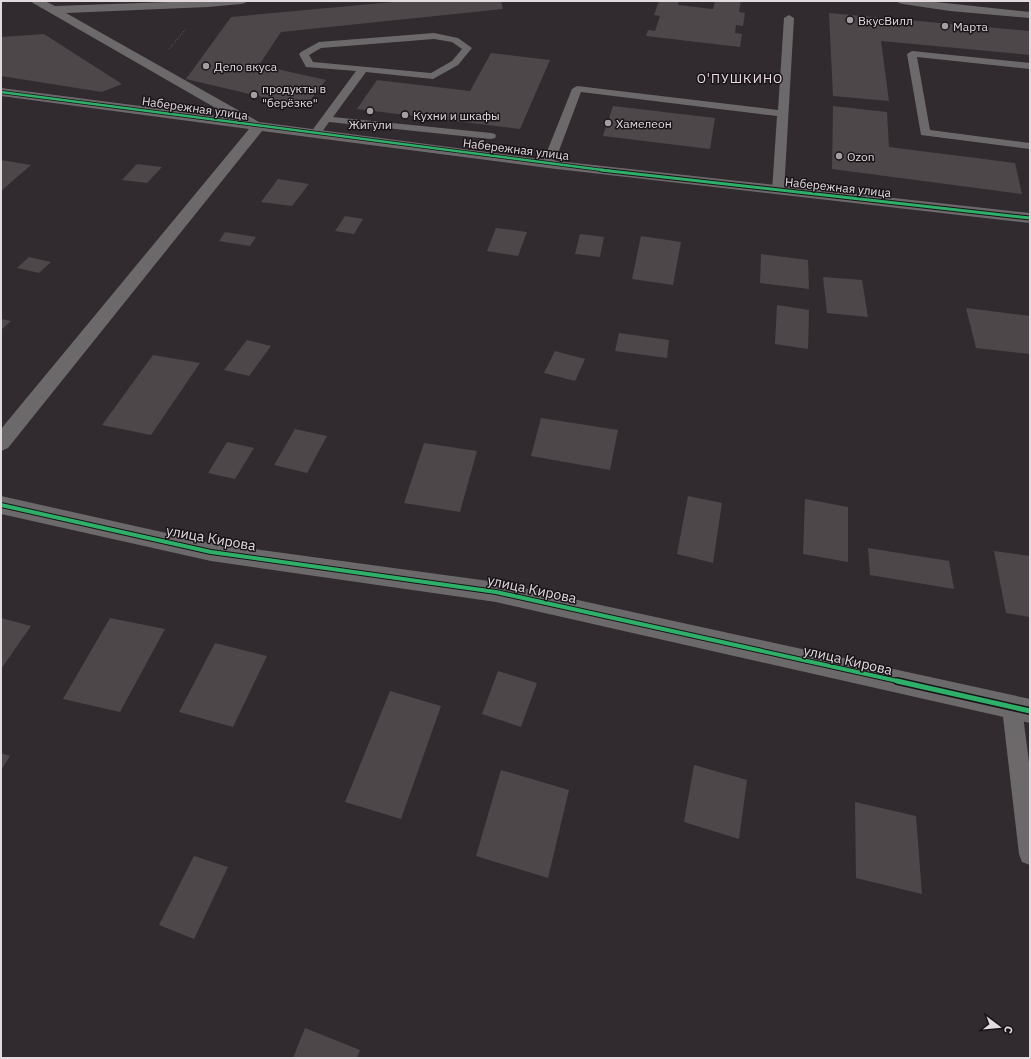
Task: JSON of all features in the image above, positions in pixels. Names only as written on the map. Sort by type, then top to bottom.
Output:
[{"type":"street","points":[[1,443],[258,127],[37,1]]},
{"type":"street","points":[[53,10],[208,4],[241,1]]},
{"type":"street","points":[[904,1],[972,11],[1030,15]]},
{"type":"street","name":"Набережная улица","points":[[1,92],[548,164],[778,191],[1030,218]]},
{"type":"street","name":"улица Кирова","points":[[1,505],[211,552],[496,592],[1021,710]]},
{"type":"lane","points":[[778,191],[789,18]]},
{"type":"lane","points":[[434,36],[455,40],[467,48],[455,63],[433,76],[363,69],[309,65],[304,54],[318,45],[434,36]]},
{"type":"lane","points":[[1030,66],[912,54],[925,133],[1030,146]]},
{"type":"lane","points":[[315,134],[363,69]]},
{"type":"lane","points":[[548,164],[577,90],[783,114]]},
{"type":"lane","points":[[326,119],[491,136]]},
{"type":"lane","points":[[1021,710],[1030,854]]},
{"type":"path","points":[[153,67],[208,4]]},
{"type":"building","points":[[404,1],[501,1],[503,9],[281,32],[259,65],[326,80],[305,107],[186,79],[231,17]]},
{"type":"building","points":[[659,1],[679,1],[678,5],[713,9],[715,1],[741,1],[739,12],[745,13],[743,26],[736,25],[735,33],[742,34],[740,47],[646,36],[648,30],[655,31],[660,16],[654,15]]},
{"type":"building","points":[[829,13],[1030,31],[1030,55],[881,41],[889,101],[833,96]]},
{"type":"building","points":[[44,34],[122,84],[102,92],[1,76],[1,37]]},
{"type":"building","points":[[491,53],[550,60],[520,129],[357,109],[377,80],[470,91]]},
{"type":"building","points":[[613,106],[715,118],[710,149],[603,136]]},
{"type":"building","points":[[833,106],[887,112],[889,147],[1015,163],[1022,194],[832,169]]},
{"type":"building","points":[[1,160],[31,165],[1,191]]},
{"type":"building","points":[[137,164],[162,167],[147,183],[122,180]]},
{"type":"building","points":[[278,179],[309,184],[292,206],[261,202]]},
{"type":"building","points":[[345,216],[363,219],[354,234],[335,231]]},
{"type":"building","points":[[496,228],[527,232],[518,256],[487,251]]},
{"type":"building","points":[[225,232],[256,237],[250,246],[219,241]]},
{"type":"building","points":[[580,234],[604,237],[600,257],[575,254]]},
{"type":"building","points":[[641,236],[681,242],[673,285],[632,279]]},
{"type":"building","points":[[761,254],[808,260],[809,289],[760,283]]},
{"type":"building","points":[[29,257],[51,262],[39,273],[17,268]]},
{"type":"building","points":[[823,277],[862,280],[868,317],[827,313]]},
{"type":"building","points":[[777,305],[809,310],[808,349],[775,344]]},
{"type":"building","points":[[966,308],[1030,316],[1030,354],[976,348]]},
{"type":"building","points":[[1,319],[11,321],[1,330]]},
{"type":"building","points":[[619,333],[669,340],[667,358],[615,351]]},
{"type":"building","points":[[247,340],[271,346],[249,376],[224,370]]},
{"type":"building","points":[[555,351],[585,359],[575,381],[544,373]]},
{"type":"building","points":[[153,355],[200,363],[151,435],[102,425]]},
{"type":"building","points":[[541,418],[618,430],[610,470],[531,456]]},
{"type":"building","points":[[295,429],[327,436],[307,473],[274,465]]},
{"type":"building","points":[[227,442],[254,448],[235,479],[208,473]]},
{"type":"building","points":[[424,443],[477,451],[460,512],[404,503]]},
{"type":"building","points":[[688,496],[722,503],[713,563],[677,554]]},
{"type":"building","points":[[805,499],[848,507],[848,562],[803,554]]},
{"type":"building","points":[[868,548],[949,561],[954,589],[870,575]]},
{"type":"building","points":[[994,551],[1030,556],[1030,617],[1006,613]]},
{"type":"building","points":[[1,618],[31,626],[1,669]]},
{"type":"building","points":[[110,618],[165,629],[120,712],[63,699]]},
{"type":"building","points":[[215,643],[267,656],[233,727],[179,712]]},
{"type":"building","points":[[498,671],[537,683],[521,727],[482,714]]},
{"type":"building","points":[[390,691],[441,706],[401,819],[345,802]]},
{"type":"building","points":[[1,753],[10,756],[1,770]]},
{"type":"building","points":[[694,765],[747,780],[739,839],[684,822]]},
{"type":"building","points":[[501,770],[569,790],[548,878],[476,856]]},
{"type":"building","points":[[855,802],[916,816],[922,894],[856,878]]},
{"type":"building","points":[[194,856],[228,867],[194,939],[159,925]]},
{"type":"building","points":[[305,1028],[360,1050],[357,1058],[293,1058]]},
{"type":"cycle path","points":[[1,92],[548,164],[1030,218]]},
{"type":"cycle path","points":[[1,505],[211,552],[496,592],[1030,711]]},
{"type":"place","name":"ВкусВилл","points":[[850,20]]},
{"type":"place","name":"Марта","points":[[945,26]]},
{"type":"place","name":"Дело вкуса","points":[[206,66]]},
{"type":"place","name":"продукты в \"берёзке\"","points":[[254,95]]},
{"type":"place","name":"Жигули","points":[[370,111]]},
{"type":"place","name":"Кухни и шкафы","points":[[405,115]]},
{"type":"place","name":"Хамелеон","points":[[608,123]]},
{"type":"place","name":"Ozon","points":[[839,156]]},
{"type":"district","name":"О'ПУШКИНО","points":[[740,78]]}]
